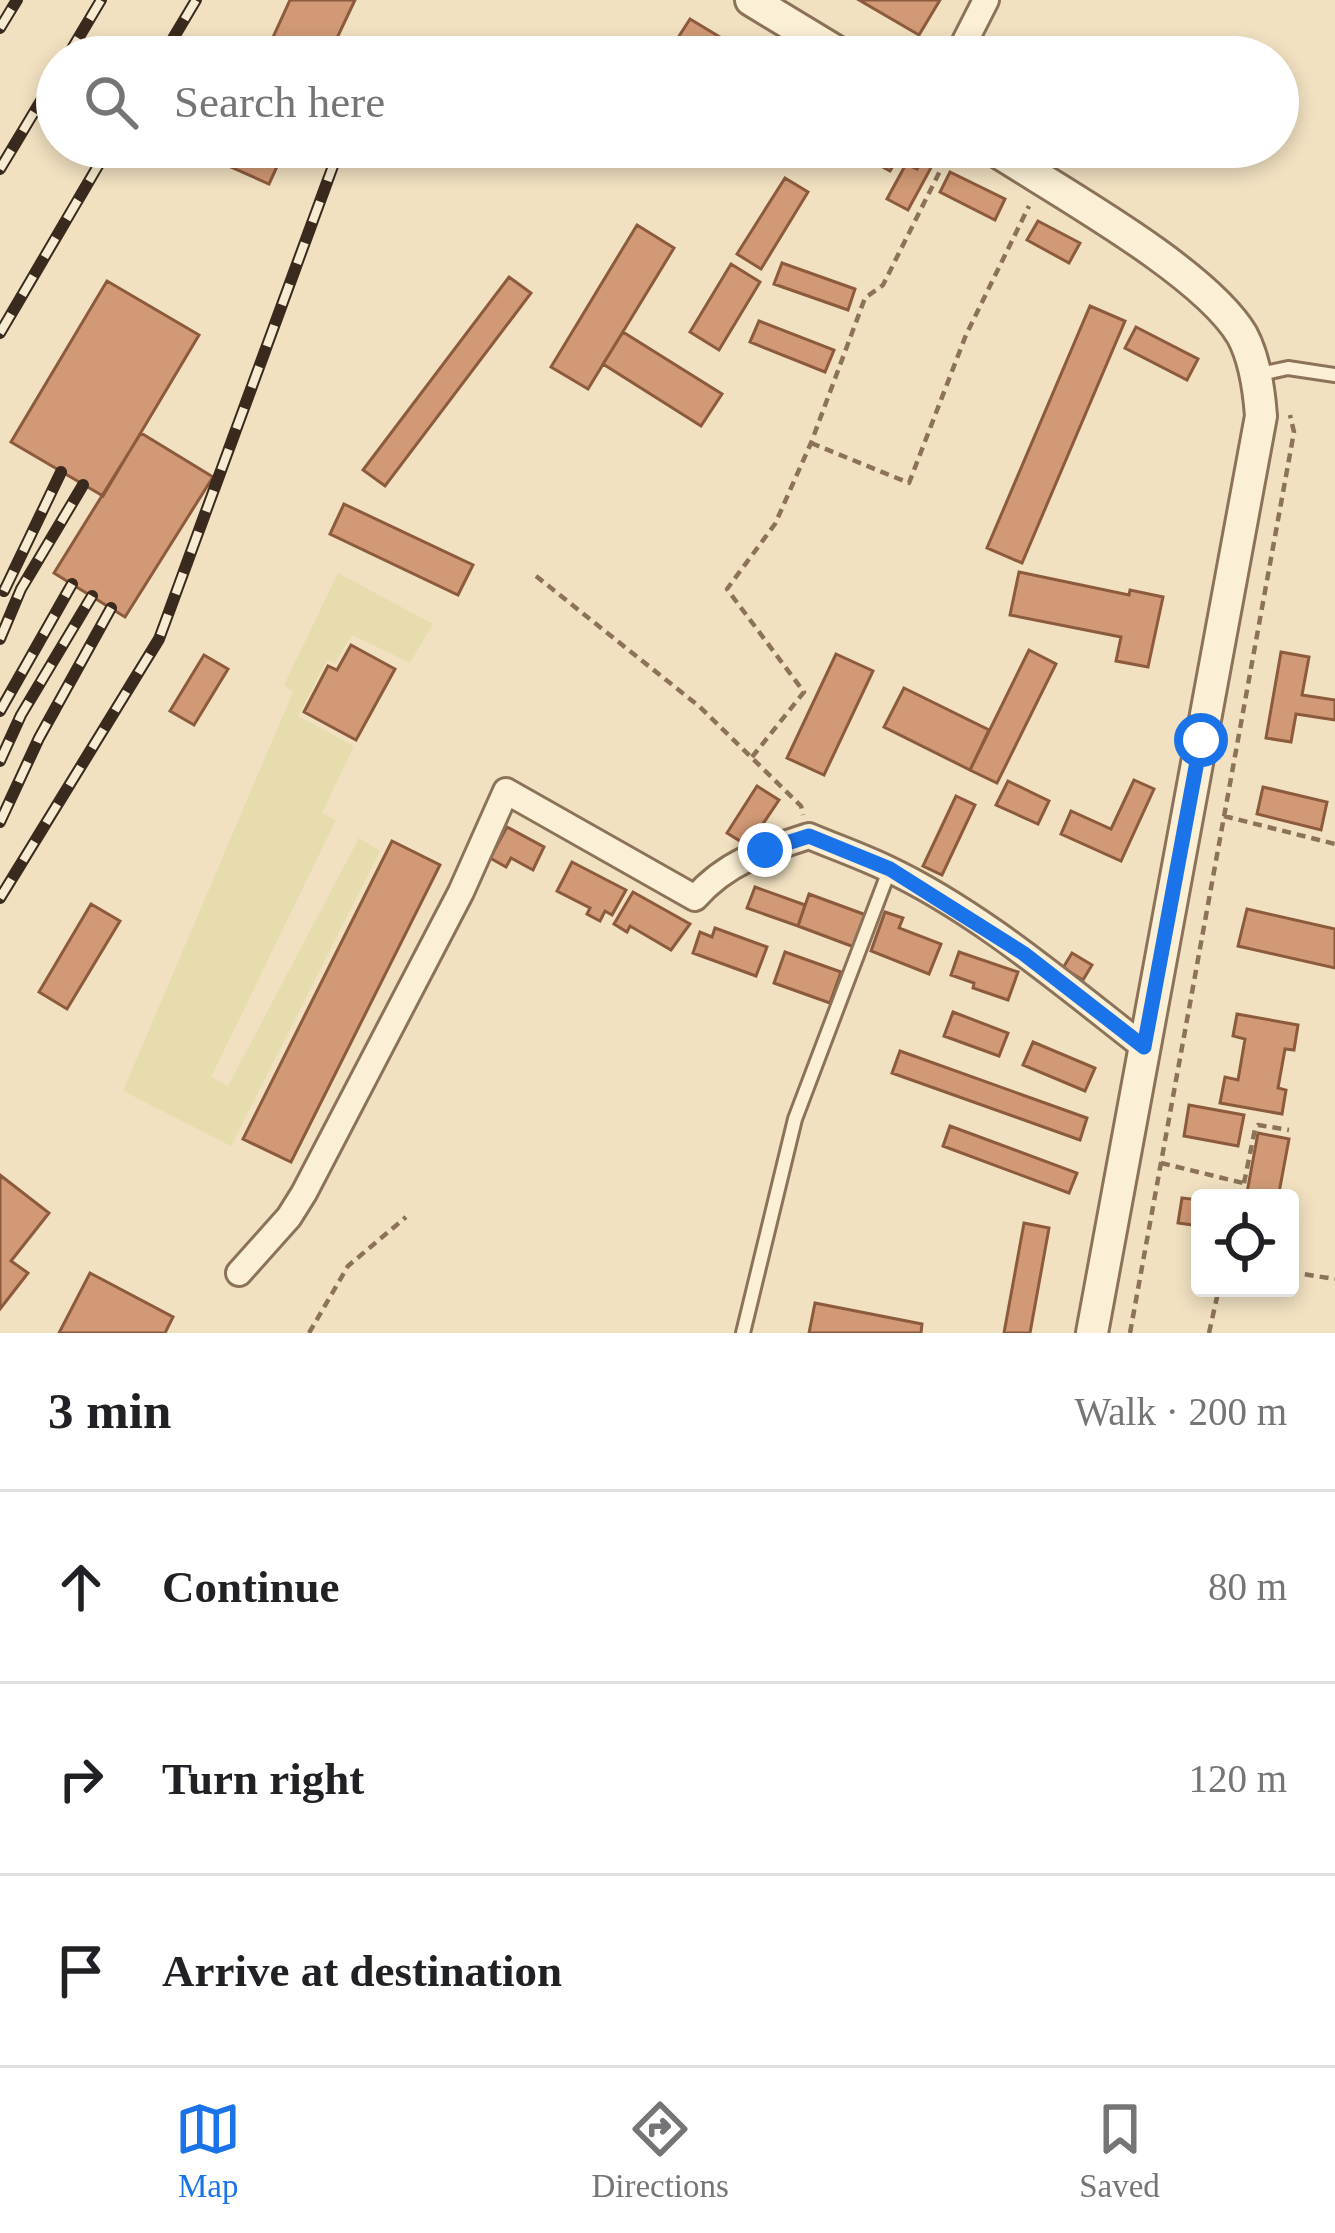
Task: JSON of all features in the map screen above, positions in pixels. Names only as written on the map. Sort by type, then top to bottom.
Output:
[{"type":"street","points":[[751,0],[810,36]]},
{"type":"street","points":[[968,36],[986,0]]},
{"type":"street","points":[[1022,168],[1168,263],[1223,311],[1247,345],[1261,416],[1092,1333]]},
{"type":"street","points":[[239,1273],[304,1193],[461,892],[506,791],[695,898],[740,860],[809,836],[890,869],[1023,953],[1144,1047]]},
{"type":"lane","points":[[1255,375],[1288,368],[1335,375]]},
{"type":"lane","points":[[743,1333],[795,1119],[890,869]]},
{"type":"path","points":[[752,757],[804,692],[727,589],[775,524],[812,442],[866,298],[883,285],[942,168]]},
{"type":"path","points":[[812,442],[909,483],[966,334],[1042,181]]},
{"type":"path","points":[[1130,1333],[1294,432],[1287,402],[1288,368]]},
{"type":"path","points":[[536,576],[700,707],[801,806],[809,836]]},
{"type":"path","points":[[1225,816],[1335,844]]},
{"type":"path","points":[[1243,1189],[1258,1125],[1289,1130]]},
{"type":"path","points":[[1160,1163],[1244,1183]]},
{"type":"path","points":[[309,1333],[348,1266],[406,1216]]},
{"type":"path","points":[[1299,1273],[1335,1279]]},
{"type":"path","points":[[1209,1333],[1218,1297]]},
{"type":"shaded area","points":[[338,573],[433,624],[410,663],[352,635],[335,663],[327,660],[298,716],[354,746],[322,813],[336,820],[211,1077],[228,1086],[359,838],[380,851],[231,1146],[123,1091],[293,692],[284,685]]},
{"type":"building","points":[[290,0],[355,0],[338,36],[274,36]]},
{"type":"building","points":[[859,0],[940,0],[919,35]]},
{"type":"building","points":[[690,19],[718,36],[679,36]]},
{"type":"building","points":[[233,168],[276,168],[269,184]]},
{"type":"building","points":[[904,168],[931,168],[908,210],[887,199]]},
{"type":"building","points":[[950,172],[1005,199],[995,220],[940,192]]},
{"type":"building","points":[[785,178],[808,192],[761,269],[737,254]]},
{"type":"building","points":[[1038,221],[1080,243],[1069,263],[1027,240]]},
{"type":"building","points":[[637,225],[674,248],[588,389],[551,367]]},
{"type":"building","points":[[782,263],[855,289],[848,310],[774,284]]},
{"type":"building","points":[[731,264],[760,282],[719,350],[690,332]]},
{"type":"building","points":[[509,277],[531,293],[385,486],[363,470]]},
{"type":"building","points":[[107,281],[199,335],[103,496],[11,442]]},
{"type":"building","points":[[1090,306],[1125,321],[1022,563],[987,548]]},
{"type":"building","points":[[759,321],[834,350],[825,372],[750,342]]},
{"type":"building","points":[[1136,327],[1198,359],[1187,380],[1125,348]]},
{"type":"building","points":[[623,332],[722,394],[701,426],[603,364]]},
{"type":"building","points":[[141,433],[213,477],[125,617],[54,573]]},
{"type":"building","points":[[344,504],[473,565],[458,595],[330,534]]},
{"type":"building","points":[[1019,572],[1129,595],[1130,590],[1163,597],[1148,667],[1116,661],[1121,637],[1010,615]]},
{"type":"building","points":[[351,645],[395,669],[356,740],[304,712],[328,666],[337,670]]},
{"type":"building","points":[[1029,650],[1056,664],[997,783],[970,770]]},
{"type":"building","points":[[1281,652],[1309,657],[1302,695],[1335,700],[1335,720],[1296,714],[1291,742],[1266,738]]},
{"type":"building","points":[[836,654],[873,671],[824,775],[787,758]]},
{"type":"building","points":[[204,655],[228,669],[194,725],[170,711]]},
{"type":"building","points":[[904,688],[989,730],[970,770],[884,727]]},
{"type":"building","points":[[1134,780],[1154,789],[1121,861],[1061,834],[1071,811],[1111,829]]},
{"type":"building","points":[[1008,781],[1049,801],[1038,824],[996,805]]},
{"type":"building","points":[[757,786],[779,800],[748,846],[727,833]]},
{"type":"building","points":[[1263,787],[1327,802],[1321,830],[1257,814]]},
{"type":"building","points":[[956,796],[975,805],[942,875],[923,866]]},
{"type":"building","points":[[507,827],[544,847],[533,870],[511,858],[506,867],[490,858]]},
{"type":"building","points":[[392,841],[440,865],[291,1162],[243,1139]]},
{"type":"building","points":[[572,862],[626,890],[612,915],[605,911],[600,921],[587,914],[590,908],[557,891]]},
{"type":"building","points":[[755,887],[805,905],[798,926],[747,908]]},
{"type":"building","points":[[633,892],[690,924],[671,950],[630,926],[627,932],[614,924]]},
{"type":"building","points":[[809,894],[866,915],[854,947],[798,926]]},
{"type":"building","points":[[91,904],[120,921],[67,1009],[39,992]]},
{"type":"building","points":[[1247,909],[1335,929],[1335,968],[1238,946]]},
{"type":"building","points":[[885,912],[903,918],[899,928],[941,944],[929,974],[871,951]]},
{"type":"building","points":[[715,928],[767,947],[756,976],[693,953],[700,932],[712,937]]},
{"type":"building","points":[[785,952],[841,972],[830,1003],[774,983]]},
{"type":"building","points":[[959,952],[1018,972],[1008,1000],[951,975]]},
{"type":"building","points":[[1072,953],[1092,965],[1083,980],[1063,968]]},
{"type":"building","points":[[953,1012],[1008,1033],[999,1056],[944,1036]]},
{"type":"building","points":[[1237,1014],[1298,1025],[1294,1050],[1285,1049],[1278,1088],[1286,1090],[1282,1114],[1220,1103],[1225,1077],[1238,1080],[1245,1039],[1233,1036]]},
{"type":"building","points":[[1033,1042],[1095,1068],[1085,1091],[1023,1065]]},
{"type":"building","points":[[900,1051],[1087,1118],[1080,1140],[892,1073]]},
{"type":"building","points":[[1189,1105],[1244,1115],[1238,1146],[1184,1136]]},
{"type":"building","points":[[950,1126],[1077,1173],[1069,1193],[943,1146]]},
{"type":"building","points":[[1258,1133],[1289,1139],[1280,1189],[1248,1189]]},
{"type":"building","points":[[0,1175],[49,1213],[11,1261],[28,1273],[0,1309]]},
{"type":"building","points":[[1182,1198],[1191,1199],[1191,1225],[1178,1223]]},
{"type":"building","points":[[1024,1223],[1049,1228],[1030,1333],[1004,1333]]},
{"type":"building","points":[[90,1273],[173,1317],[165,1333],[59,1333]]},
{"type":"building","points":[[815,1303],[922,1324],[921,1333],[809,1333]]},
{"type":"railway","points":[[0,28],[17,0]]},
{"type":"railway","points":[[80,36],[101,0]]},
{"type":"railway","points":[[175,36],[196,0]]},
{"type":"railway","points":[[0,169],[36,109]]},
{"type":"railway","points":[[0,333],[97,168]]},
{"type":"railway","points":[[0,898],[159,639],[332,168]]},
{"type":"railway","points":[[4,591],[61,472]]},
{"type":"railway","points":[[0,639],[21,589],[83,485]]},
{"type":"railway","points":[[0,711],[72,584]]},
{"type":"railway","points":[[0,761],[21,715],[92,596]]},
{"type":"railway","points":[[0,822],[39,738],[111,608]]},
{"type":"route","points":[[765,850],[809,836],[890,869],[1023,953],[1144,1047],[1201,740]]}]
